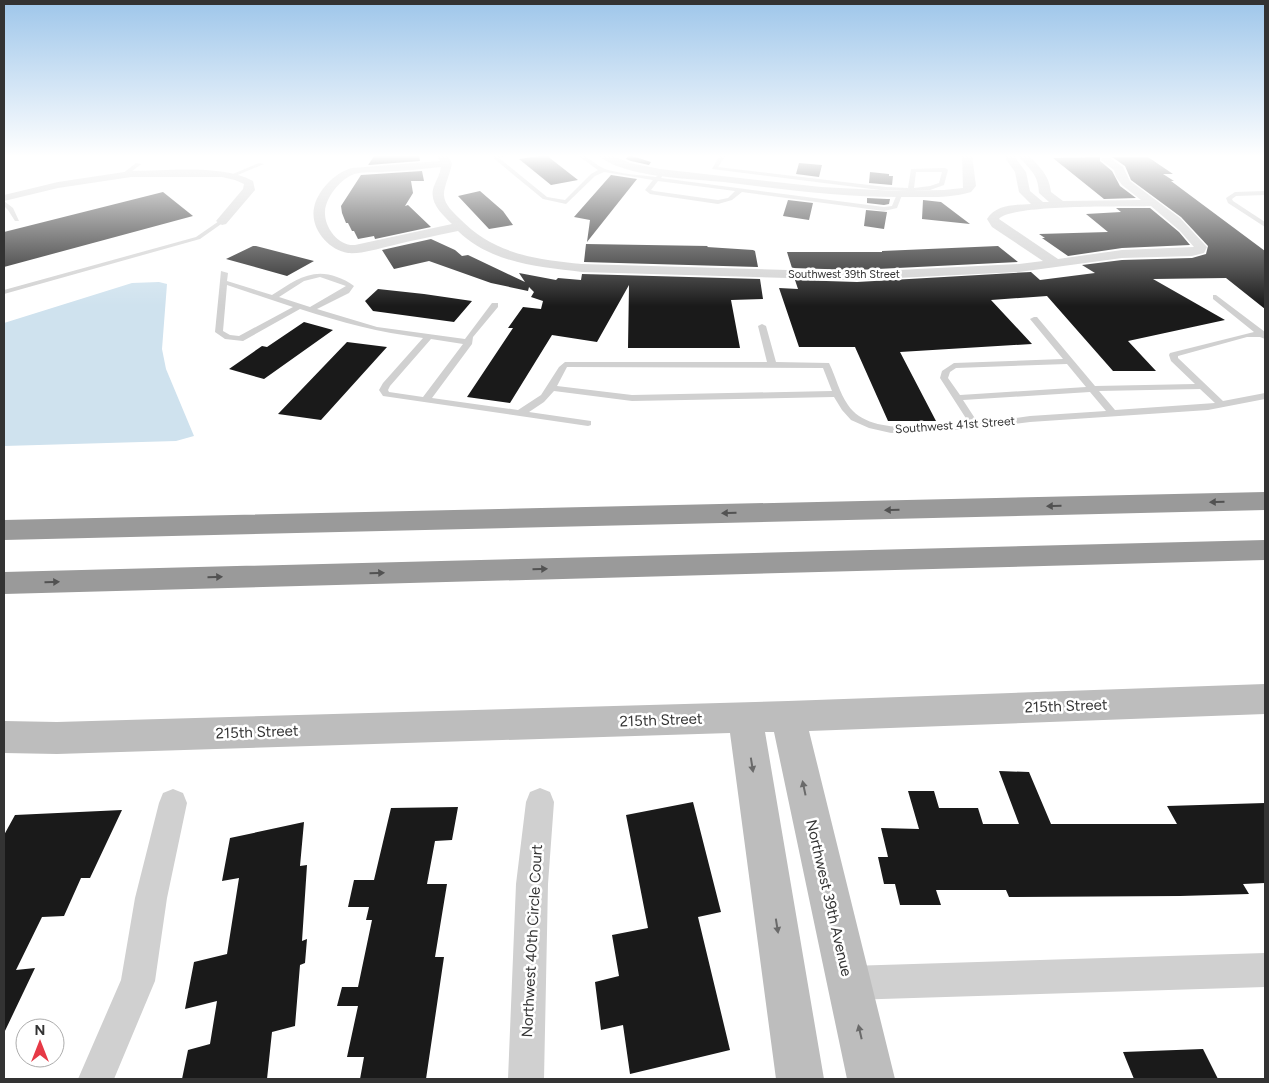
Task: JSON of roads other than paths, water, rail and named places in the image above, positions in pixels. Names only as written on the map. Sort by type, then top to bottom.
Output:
[{"type":"highway","points":[[4,530],[1265,501]]},
{"type":"highway","points":[[4,583],[1265,550]]},
{"type":"street","points":[[222,221],[235,206]]},
{"type":"street","points":[[321,206],[321,224],[331,240],[340,247],[354,248],[462,226]]},
{"type":"street","name":"Southwest 39th Street","points":[[444,206],[473,238],[490,248],[523,259],[582,268],[858,276],[942,274],[1019,268],[1122,254],[1192,252],[1199,250],[1201,247],[1197,241],[1155,206]]},
{"type":"street","points":[[1045,206],[1005,210],[996,214],[993,219],[996,224],[1055,263]]},
{"type":"street","name":"215th Street","points":[[4,742],[57,738],[788,716],[1265,699]]},
{"type":"street","name":"Northwest 39th Avenue","points":[[788,716],[871,1079]]},
{"type":"street","points":[[745,717],[800,1079]]},
{"type":"street","name":"215th Street","points":[[4,737],[57,738]]},
{"type":"street","name":"Northwest 40th Circle Court","points":[[526,1079],[532,884],[540,802]]},
{"type":"street","points":[[96,1079],[138,981],[151,898],[173,803]]},
{"type":"street","points":[[848,983],[1265,970]]},
{"type":"lane","points":[[7,206],[17,220]]},
{"type":"lane","points":[[864,206],[884,208],[895,208],[896,206]]},
{"type":"lane","points":[[1235,206],[1265,225]]},
{"type":"lane","points":[[4,292],[198,238],[222,221]]},
{"type":"lane","points":[[273,298],[305,278],[316,275],[323,275],[350,286],[346,291],[310,310]]},
{"type":"lane","points":[[298,307],[240,339],[228,337],[219,332],[224,278],[298,307],[348,322],[377,329],[469,342]]},
{"type":"lane","points":[[1216,297],[1264,335]]},
{"type":"lane","points":[[426,399],[469,342],[469,337],[495,305]]},
{"type":"lane","points":[[1034,319],[1113,414]]},
{"type":"lane","points":[[762,326],[772,365]]},
{"type":"lane","points":[[1221,404],[1174,359],[1173,355],[1247,335],[1264,335]]},
{"type":"lane","points":[[429,336],[398,369],[384,390],[386,394],[588,423]]},
{"type":"lane","points":[[975,426],[944,378],[946,370],[954,366],[1068,361]]},
{"type":"lane","name":"Southwest 41st Street","points":[[520,413],[542,401],[565,365],[826,365],[837,394],[845,408],[854,418],[872,426],[891,430],[975,426],[1030,419],[1113,414],[1221,404],[1265,396]]},
{"type":"lane","points":[[956,398],[1092,389],[1202,386]]},
{"type":"lane","points":[[552,388],[632,398],[837,394]]},
{"type":"water","points":[[159,282],[167,284],[162,349],[166,369],[194,436],[176,441],[4,446],[4,323],[132,283]]}]
